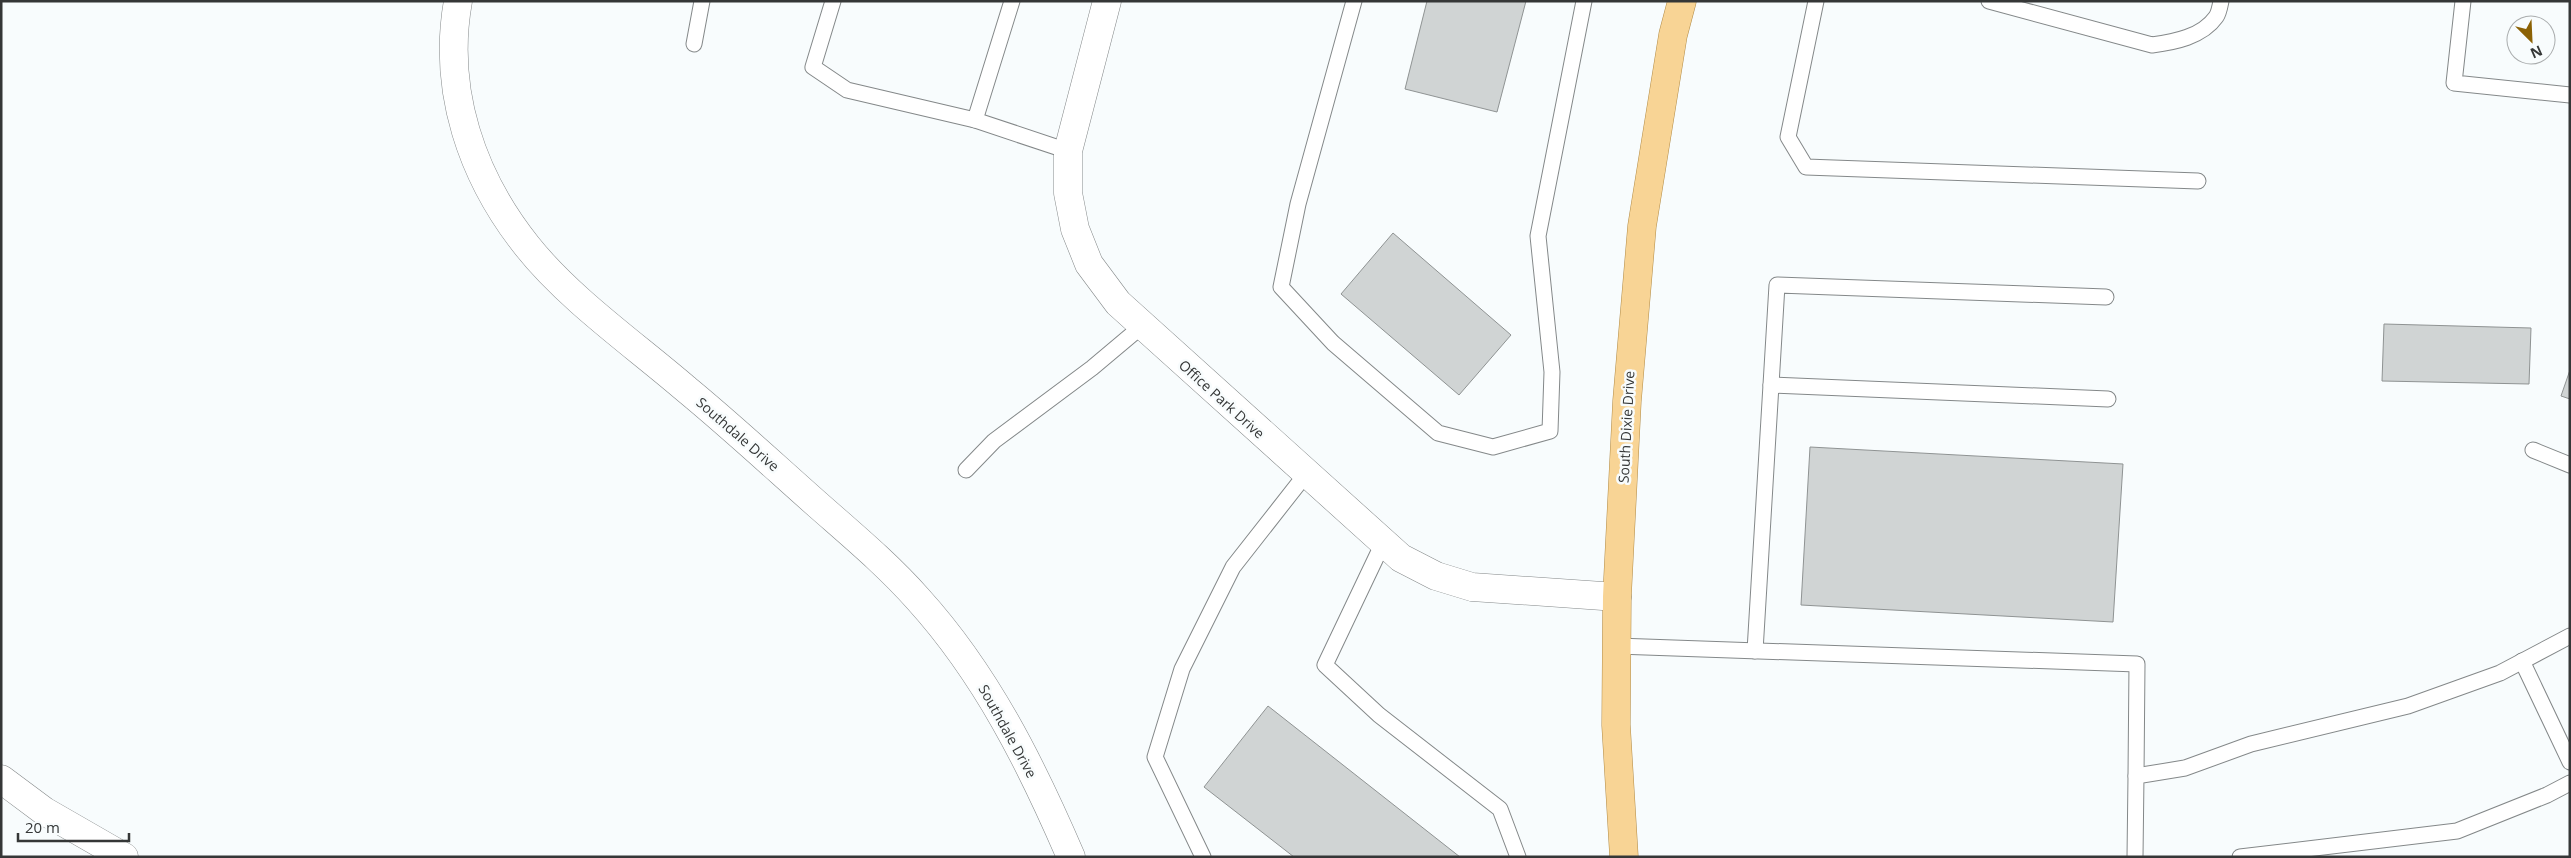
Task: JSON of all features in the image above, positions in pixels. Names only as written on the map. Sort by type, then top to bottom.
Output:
[{"type":"main road","name":"South Dixie Drive","points":[[1624,857],[1616,725],[1616,646],[1627,401],[1642,226],[1673,35],[1682,1]]},
{"type":"street","name":"Southdale Drive","points":[[458,1],[454,60],[458,105],[470,150],[489,192],[528,247],[568,289],[722,419],[853,536],[917,598],[962,652],[1001,711],[1050,809],[1071,857]]},
{"type":"street","name":"Office Park Drive","points":[[1107,1],[1068,151],[1068,193],[1075,229],[1089,264],[1118,303],[1306,474],[1402,558],[1436,576],[1472,587],[1617,597]]},
{"type":"street","points":[[1,779],[44,811],[124,857]]},
{"type":"lane","points":[[694,44],[702,1]]},
{"type":"lane","points":[[833,1],[813,67],[847,90],[975,120],[1068,151]]},
{"type":"lane","points":[[975,120],[1012,1]]},
{"type":"lane","points":[[1354,1],[1298,204],[1281,287],[1332,343],[1438,433],[1493,447],[1550,431],[1552,372],[1538,236],[1584,1]]},
{"type":"lane","points":[[1816,1],[1788,136],[1806,167],[2198,182]]},
{"type":"lane","points":[[1989,1],[2152,45],[2176,42],[2199,32],[2216,16],[2221,1]]},
{"type":"lane","points":[[2463,1],[2454,83],[2570,95]]},
{"type":"lane","points":[[1755,651],[1777,285],[2106,297]]},
{"type":"lane","points":[[966,470],[994,441],[1092,368],[1142,326]]},
{"type":"lane","points":[[1771,385],[2108,399]]},
{"type":"lane","points":[[2532,450],[2570,465]]},
{"type":"lane","points":[[1203,857],[1155,757],[1182,670],[1233,567],[1306,474]]},
{"type":"lane","points":[[1383,543],[1325,665],[1379,715],[1500,809],[1518,857]]},
{"type":"lane","points":[[2136,776],[2184,768],[2251,744],[2408,706],[2500,672],[2570,636]]},
{"type":"lane","points":[[1616,646],[2137,664],[2136,857]]},
{"type":"lane","points":[[2522,661],[2570,762]]},
{"type":"lane","points":[[2240,857],[2457,831],[2547,795],[2570,783]]},
{"type":"building","points":[[1427,1],[1526,1],[1497,112],[1405,89]]},
{"type":"building","points":[[1393,233],[1511,335],[1459,395],[1341,294]]},
{"type":"building","points":[[2384,324],[2531,328],[2529,384],[2382,381]]},
{"type":"building","points":[[2570,370],[2570,399],[2561,396]]},
{"type":"building","points":[[1810,447],[2123,464],[2113,622],[1801,605]]},
{"type":"building","points":[[1268,706],[1460,857],[1294,857],[1204,787]]}]
